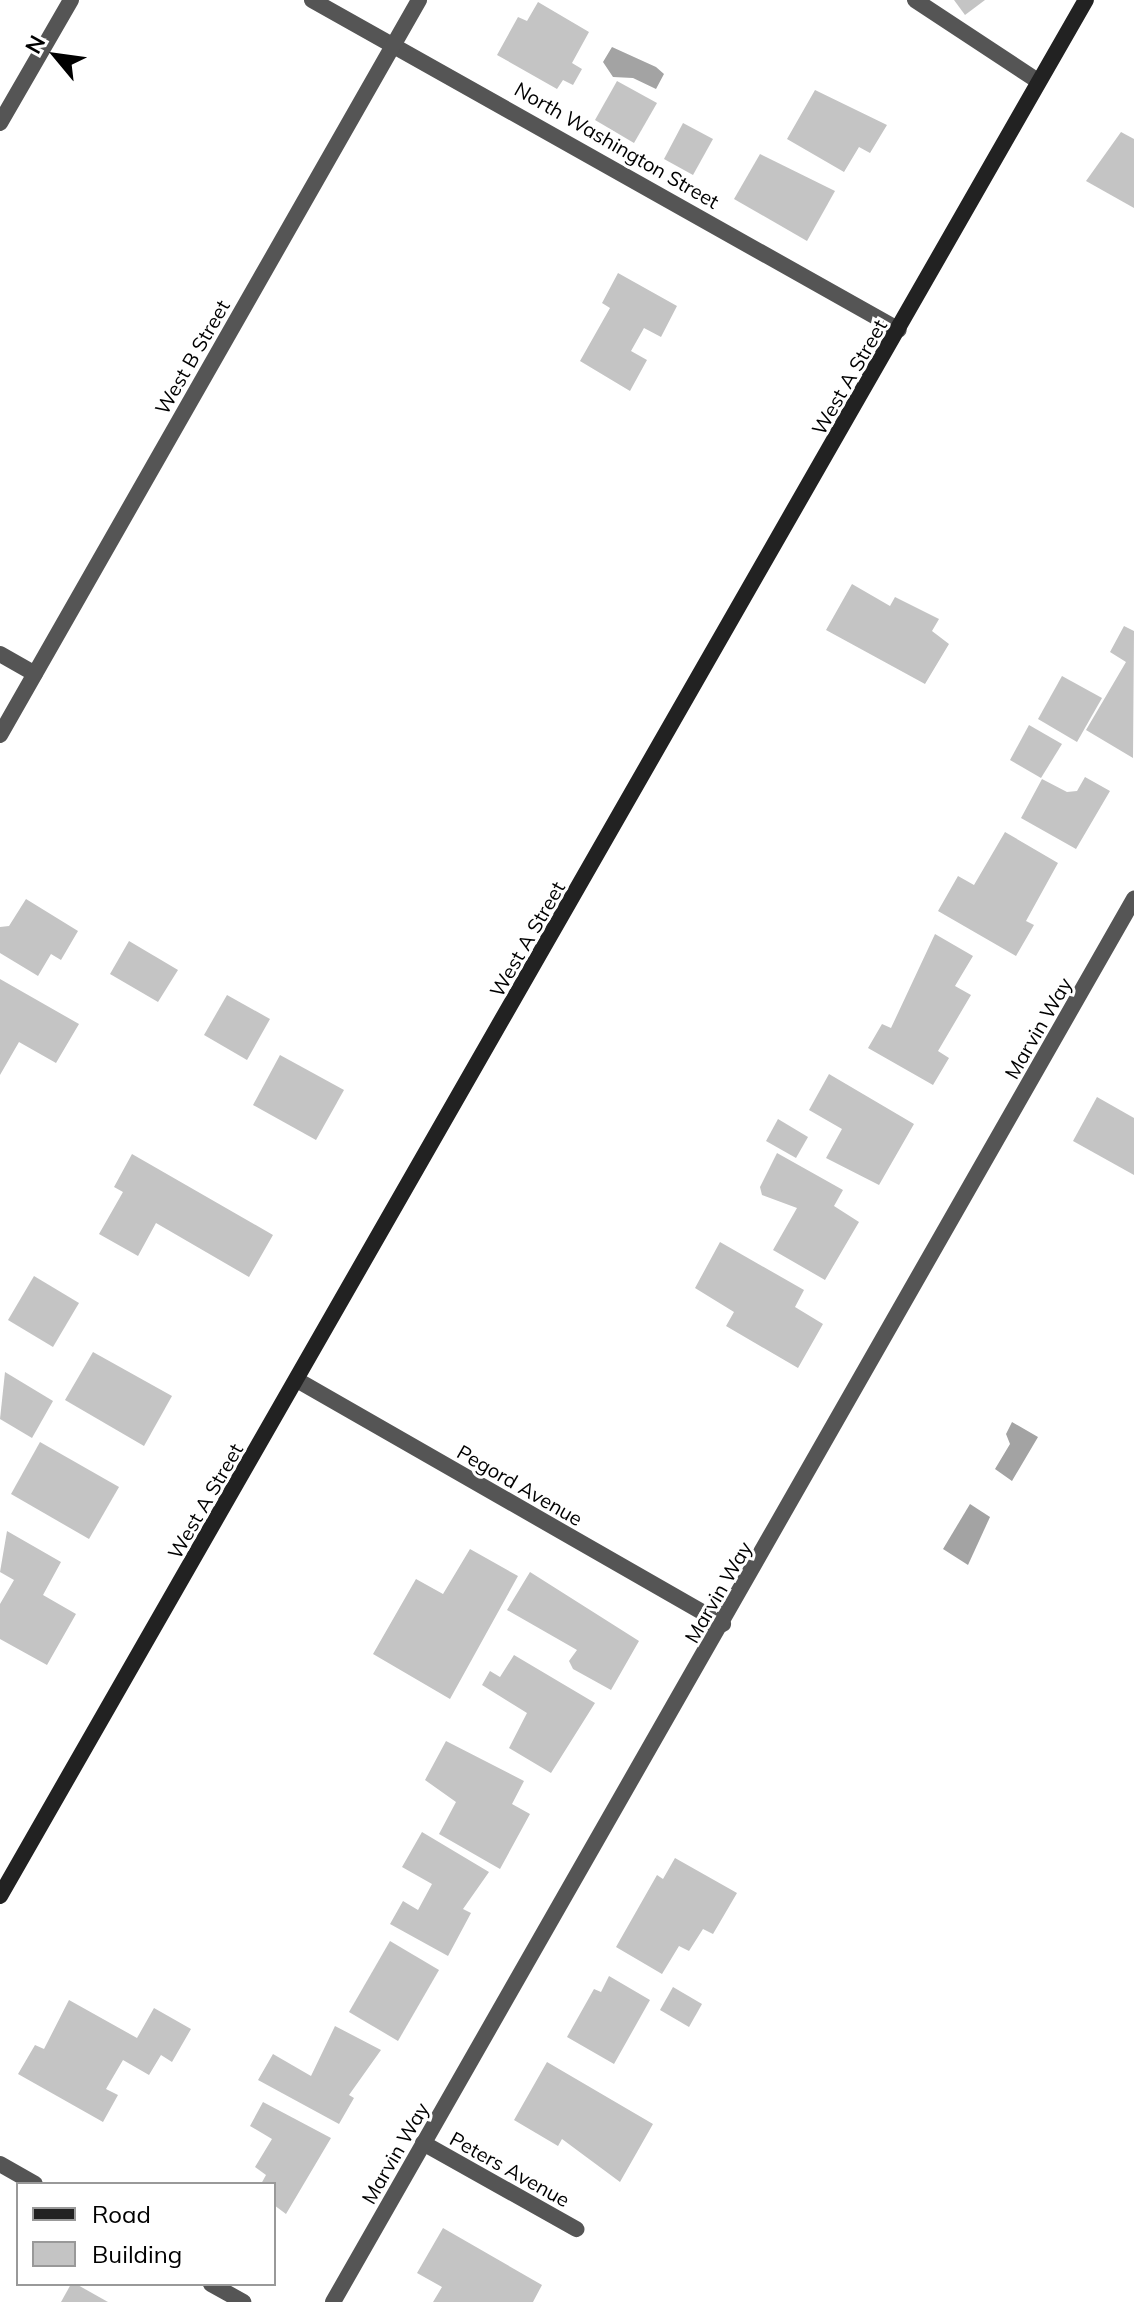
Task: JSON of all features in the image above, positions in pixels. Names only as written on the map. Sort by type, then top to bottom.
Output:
[{"type":"main road","name":"West A Street","points":[[0,1896],[1086,0]]},
{"type":"street","points":[[0,123],[71,0]]},
{"type":"street","name":"North Washington Street","points":[[312,0],[899,330]]},
{"type":"street","name":"West B Street","points":[[0,735],[419,0]]},
{"type":"street","points":[[915,0],[1038,81]]},
{"type":"street","points":[[0,654],[35,674]]},
{"type":"street","name":"Marvin Way","points":[[333,2302],[723,1624],[1134,899]]},
{"type":"street","name":"Pegord Avenue","points":[[297,1380],[723,1624]]},
{"type":"street","name":"Peters Avenue","points":[[423,2143],[576,2229]]},
{"type":"street","points":[[0,2164],[32,2182]]},
{"type":"street","points":[[215,2286],[243,2302]]},
{"type":"shaded area","points":[[612,47],[656,67],[664,74],[656,89],[633,78],[613,77],[603,62]]},
{"type":"shaded area","points":[[1012,1422],[1038,1437],[1012,1481],[995,1469],[1010,1444],[1006,1434]]},
{"type":"shaded area","points":[[970,1504],[990,1517],[968,1565],[943,1549]]},
{"type":"building","points":[[954,0],[985,0],[965,15]]},
{"type":"building","points":[[538,2],[589,32],[572,63],[582,69],[573,85],[563,80],[557,89],[497,55],[518,17],[527,21]]},
{"type":"building","points":[[617,81],[657,103],[634,143],[595,120]]},
{"type":"building","points":[[815,90],[887,125],[870,153],[859,147],[844,172],[787,139]]},
{"type":"building","points":[[683,123],[713,139],[693,175],[664,159]]},
{"type":"building","points":[[1121,132],[1134,139],[1134,208],[1086,181]]},
{"type":"building","points":[[760,154],[835,191],[807,241],[734,199]]},
{"type":"building","points":[[618,273],[677,306],[661,337],[644,328],[631,351],[647,360],[630,391],[580,361],[610,308],[602,303]]},
{"type":"building","points":[[852,584],[890,606],[895,597],[939,619],[932,631],[949,644],[925,684],[826,630]]},
{"type":"building","points":[[1124,626],[1134,631],[1133,758],[1086,730],[1126,662],[1110,652]]},
{"type":"building","points":[[1062,676],[1102,698],[1077,742],[1038,719]]},
{"type":"building","points":[[1029,725],[1062,744],[1041,778],[1010,760]]},
{"type":"building","points":[[1085,777],[1110,791],[1076,849],[1021,818],[1042,779],[1067,792],[1077,791]]},
{"type":"building","points":[[1005,832],[1058,863],[1026,921],[1034,925],[1016,956],[938,911],[958,876],[974,885]]},
{"type":"building","points":[[26,899],[78,931],[61,960],[51,954],[38,976],[0,953],[0,927],[9,926]]},
{"type":"building","points":[[935,934],[973,956],[955,986],[971,995],[938,1051],[949,1058],[933,1085],[868,1048],[882,1024],[891,1028]]},
{"type":"building","points":[[129,941],[178,970],[158,1002],[110,974]]},
{"type":"building","points":[[0,979],[79,1024],[56,1063],[19,1042],[0,1075]]},
{"type":"building","points":[[227,995],[270,1019],[247,1060],[204,1035]]},
{"type":"building","points":[[280,1055],[344,1090],[316,1140],[253,1105]]},
{"type":"building","points":[[829,1074],[914,1124],[879,1185],[826,1158],[842,1129],[809,1110]]},
{"type":"building","points":[[1097,1097],[1134,1118],[1134,1175],[1073,1141]]},
{"type":"building","points":[[778,1119],[808,1137],[796,1158],[766,1141]]},
{"type":"building","points":[[777,1153],[843,1190],[834,1206],[859,1222],[825,1280],[773,1250],[797,1208],[762,1195],[760,1187]]},
{"type":"building","points":[[132,1154],[273,1235],[249,1277],[156,1223],[138,1256],[99,1234],[123,1192],[114,1187]]},
{"type":"building","points":[[720,1242],[804,1290],[795,1307],[823,1324],[798,1368],[726,1326],[734,1312],[695,1288]]},
{"type":"building","points":[[34,1276],[79,1303],[53,1347],[8,1320]]},
{"type":"building","points":[[93,1352],[172,1396],[144,1446],[65,1400]]},
{"type":"building","points":[[5,1372],[53,1401],[32,1438],[0,1419]]},
{"type":"building","points":[[40,1442],[119,1487],[89,1539],[11,1494]]},
{"type":"building","points":[[7,1531],[61,1562],[43,1595],[76,1614],[47,1665],[0,1639],[0,1604],[14,1580],[0,1572]]},
{"type":"building","points":[[470,1549],[518,1576],[450,1699],[373,1654],[416,1579],[443,1594]]},
{"type":"building","points":[[530,1572],[639,1641],[611,1690],[573,1669],[569,1661],[577,1650],[507,1610]]},
{"type":"building","points":[[514,1655],[595,1703],[551,1773],[509,1748],[527,1713],[482,1685],[490,1671],[500,1677]]},
{"type":"building","points":[[446,1741],[524,1781],[512,1804],[530,1814],[500,1869],[439,1834],[456,1802],[425,1780]]},
{"type":"building","points":[[422,1832],[489,1872],[463,1909],[471,1913],[448,1956],[390,1924],[403,1901],[418,1910],[432,1884],[402,1867]]},
{"type":"building","points":[[675,1858],[737,1893],[713,1934],[703,1929],[689,1951],[679,1946],[662,1974],[616,1947],[657,1875],[663,1879]]},
{"type":"building","points":[[390,1941],[439,1970],[398,2041],[349,2012]]},
{"type":"building","points":[[609,1976],[650,2000],[614,2064],[567,2037],[594,1989],[601,1992]]},
{"type":"building","points":[[673,1987],[702,2004],[689,2027],[660,2010]]},
{"type":"building","points":[[69,2000],[137,2038],[154,2008],[191,2029],[172,2062],[161,2055],[149,2075],[123,2060],[106,2089],[118,2095],[103,2122],[18,2074],[35,2045],[44,2049]]},
{"type":"building","points":[[335,2026],[381,2050],[349,2095],[354,2098],[339,2124],[258,2080],[273,2054],[311,2076]]},
{"type":"building","points":[[547,2062],[653,2124],[620,2182],[562,2139],[558,2146],[514,2120]]},
{"type":"building","points":[[263,2102],[331,2138],[286,2214],[276,2206],[276,2182],[262,2182],[266,2175],[255,2167],[272,2139],[250,2126]]},
{"type":"building","points":[[443,2228],[542,2285],[533,2302],[433,2302],[442,2287],[417,2273]]},
{"type":"building","points":[[70,2286],[80,2286],[108,2302],[61,2302]]}]
